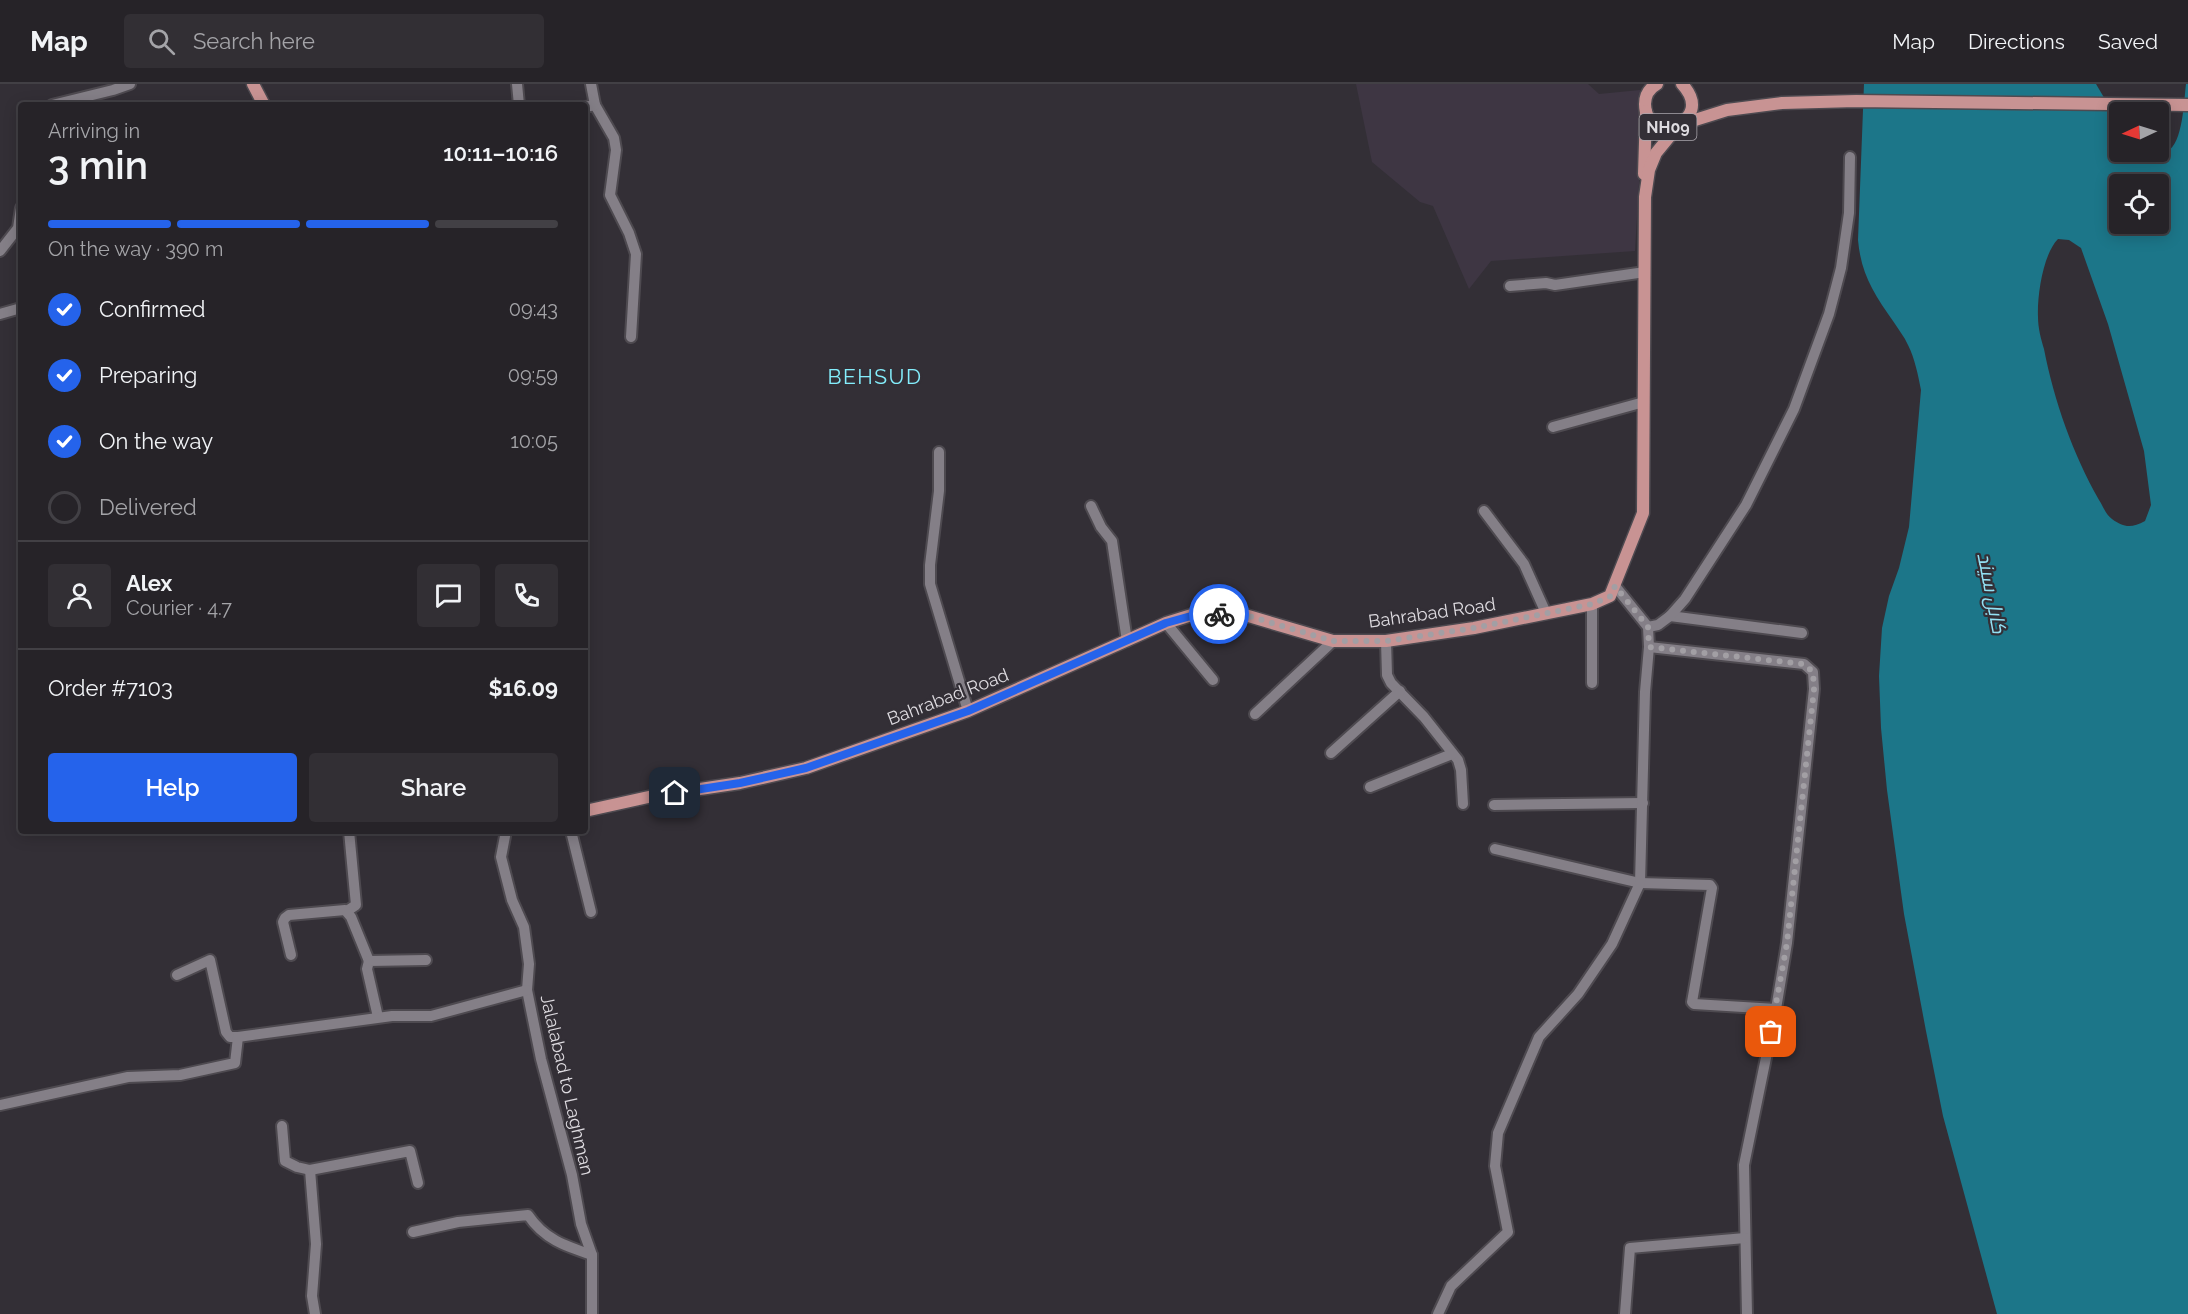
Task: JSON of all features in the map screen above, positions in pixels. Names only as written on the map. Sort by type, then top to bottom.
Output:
[{"type":"main road","points":[[253,84],[262,102]]},
{"type":"main road","name":"NH09","points":[[1644,84],[1648,116],[1659,125],[1666,127],[1727,110],[1782,103],[2188,105]]},
{"type":"main road","name":"NH09","points":[[1646,104],[1648,92],[1657,84]]},
{"type":"main road","name":"NH09","points":[[1679,125],[1689,115],[1691,108],[1690,94],[1682,84]]},
{"type":"main road","points":[[1615,586],[1643,513],[1646,104]]},
{"type":"main road","points":[[1645,196],[1649,170],[1656,153],[1679,125]]},
{"type":"main road","name":"Bahrabad Road","points":[[588,810],[654,796],[789,773],[968,711],[1166,623],[1198,614],[1245,615],[1333,641],[1386,641],[1474,628],[1592,604],[1611,596],[1615,586]]},
{"type":"street","points":[[64,102],[130,84]]},
{"type":"street","points":[[517,84],[519,102]]},
{"type":"street","points":[[591,84],[590,106],[614,138],[615,150],[610,195],[629,233],[636,254],[631,338]]},
{"type":"street","points":[[1648,627],[1658,625],[1670,616],[1685,599],[1746,505],[1794,409],[1829,314],[1841,268],[1849,213],[1850,157]]},
{"type":"street","points":[[0,251],[18,228]]},
{"type":"street","points":[[1510,286],[1546,283],[1555,285],[1645,272]]},
{"type":"street","points":[[0,314],[18,309]]},
{"type":"street","points":[[1553,427],[1644,402]]},
{"type":"street","points":[[939,452],[939,491],[930,565],[930,584],[968,711]]},
{"type":"street","points":[[1091,506],[1101,527],[1112,541],[1127,641]]},
{"type":"street","points":[[1484,511],[1524,564],[1546,613]]},
{"type":"street","points":[[1438,1314],[1451,1286],[1508,1232],[1496,1166],[1497,1133],[1539,1037],[1578,994],[1612,944],[1640,884],[1648,627],[1615,586]]},
{"type":"street","points":[[1592,604],[1592,683]]},
{"type":"street","points":[[1670,616],[1802,633]]},
{"type":"street","points":[[1166,623],[1213,680]]},
{"type":"street","points":[[1255,714],[1333,641]]},
{"type":"street","points":[[1386,641],[1388,675],[1391,683],[1424,717],[1458,760],[1461,770],[1462,804]]},
{"type":"street","points":[[1649,647],[1804,664],[1813,672],[1814,689],[1787,943],[1744,1165],[1747,1314]]},
{"type":"street","points":[[1331,753],[1400,692]]},
{"type":"street","points":[[1370,787],[1452,754]]},
{"type":"street","points":[[1494,805],[1643,803]]},
{"type":"street","points":[[291,955],[283,922],[285,918],[289,915],[347,911],[356,905],[349,834]]},
{"type":"street","name":"Jalalabad to Laghman","points":[[505,834],[501,857],[512,900],[524,927],[529,964],[527,990],[541,1059],[572,1175],[581,1224],[592,1255],[592,1314]]},
{"type":"street","points":[[573,834],[591,912]]},
{"type":"street","points":[[1496,849],[1640,884],[1710,885],[1712,888],[1692,1002],[1694,1004],[1776,1009]]},
{"type":"street","points":[[347,911],[369,961],[367,969],[378,1017]]},
{"type":"street","points":[[177,975],[210,960],[226,1032],[230,1036],[238,1037],[378,1017],[431,1016],[527,990]]},
{"type":"street","points":[[369,961],[426,960]]},
{"type":"street","points":[[0,1105],[128,1077],[180,1075],[235,1063],[238,1037]]},
{"type":"street","points":[[282,1126],[285,1161],[297,1167],[310,1170],[410,1151],[418,1183]]},
{"type":"street","points":[[310,1170],[316,1244],[312,1296],[315,1314]]},
{"type":"street","points":[[413,1232],[458,1222],[528,1215],[538,1230],[564,1246],[592,1255]]},
{"type":"street","points":[[1626,1314],[1630,1248],[1745,1238]]},
{"type":"shaded area","points":[[1356,84],[1588,84],[1599,94],[1640,90],[1641,150],[1635,251],[1491,261],[1469,289],[1433,206],[1420,202],[1372,162]]},
{"type":"water","name":"کابل سيند","points":[[1864,84],[2096,84],[2109,106],[2109,162],[2169,162],[2169,149],[2180,131],[2186,84],[2188,84],[2188,1314],[1997,1314],[1943,1116],[1926,1031],[1904,914],[1881,728],[1879,676],[1882,628],[1909,527],[1921,390],[1908,345],[1874,292],[1865,273],[1858,240]],"holes":[[[2058,239],[2069,240],[2081,248],[2108,324],[2144,451],[2151,505],[2145,521],[2136,525],[2120,524],[2110,517],[2090,482],[2065,427],[2040,333],[2038,321],[2040,287],[2048,255]]]},
{"type":"way so far","points":[[1219,614],[1245,615],[1333,641],[1386,641],[1474,628],[1592,604],[1611,596],[1615,586],[1648,627],[1649,647],[1804,664],[1813,672],[1814,689],[1787,943],[1771,1032]]},
{"type":"district","name":"BEHSUD","points":[[875,377]]},
{"type":"route","points":[[675,793],[740,783],[806,768],[968,711],[1166,623],[1198,614],[1219,614]]}]
